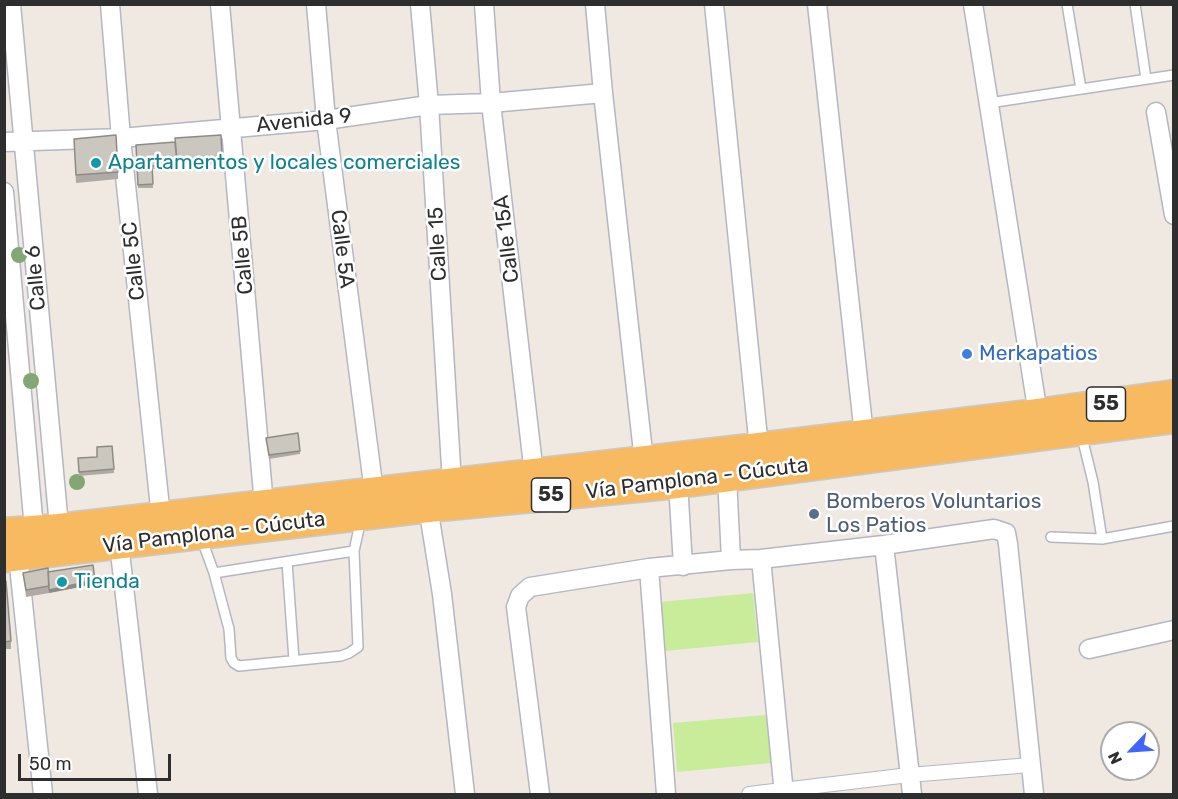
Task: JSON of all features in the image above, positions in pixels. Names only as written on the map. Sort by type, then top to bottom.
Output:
[{"type":"highway","name":"Vía Pamplona - Cúcuta","points":[[31,544],[118,544],[200,534],[368,503],[452,483],[1038,414],[1173,395]]},
{"type":"highway","name":"Vía Pamplona - Cúcuta","points":[[31,544],[161,517],[264,505],[368,503],[428,507],[678,483],[1173,418]]},
{"type":"street","name":"Calle 6","points":[[11,4],[23,142],[31,544],[43,795]]},
{"type":"street","name":"Calle 5C","points":[[110,4],[121,138],[161,517]]},
{"type":"street","name":"Calle 5B","points":[[220,4],[264,505]]},
{"type":"street","name":"Calle 5A","points":[[316,4],[326,120],[368,503]]},
{"type":"street","name":"Calle 15","points":[[420,4],[429,105],[452,483]]},
{"type":"street","name":"Calle 15A","points":[[484,4],[491,103],[534,474]]},
{"type":"street","points":[[595,4],[645,461]]},
{"type":"street","points":[[714,4],[759,448]]},
{"type":"street","points":[[817,4],[864,435]]},
{"type":"street","points":[[973,4],[1038,414]]},
{"type":"street","name":"Avenida 9","points":[[4,142],[121,138],[326,120],[429,105],[491,103],[603,93]]},
{"type":"street","points":[[1156,112],[1173,215]]},
{"type":"street","name":"Calle 6","points":[[4,192],[31,544]]},
{"type":"street","points":[[727,477],[731,560]]},
{"type":"street","points":[[678,483],[683,566]]},
{"type":"street","points":[[428,507],[442,594],[465,795]]},
{"type":"street","points":[[540,795],[516,607],[520,596],[530,587],[650,568],[761,559],[884,545],[994,529],[1006,533],[1008,544],[1034,795]]},
{"type":"street","points":[[118,544],[148,795]]},
{"type":"street","points":[[884,545],[912,795]]},
{"type":"street","points":[[761,559],[784,793]]},
{"type":"street","points":[[650,568],[666,795]]},
{"type":"street","points":[[1089,649],[1173,630]]},
{"type":"street","points":[[749,795],[784,793],[909,775],[1030,765]]},
{"type":"lane","points":[[1067,4],[1081,89]]},
{"type":"lane","points":[[1135,4],[1146,79]]},
{"type":"lane","points":[[989,104],[1173,75]]},
{"type":"lane","points":[[1081,430],[1093,482],[1102,539]]},
{"type":"lane","points":[[200,534],[214,573],[229,629],[231,658],[234,663],[239,666],[341,656],[358,647],[354,551],[368,503]]},
{"type":"lane","points":[[1051,537],[1102,539],[1173,526]]},
{"type":"lane","points":[[214,573],[354,551]]},
{"type":"lane","points":[[287,562],[294,660]]},
{"type":"green space","points":[[753,593],[758,642],[665,651],[660,602]]},
{"type":"green space","points":[[766,715],[771,763],[677,772],[673,723]]},
{"type":"building","name":"Apartamentos y locales comerciales","points":[[116,135],[118,172],[76,175],[74,139]]},
{"type":"building","points":[[221,135],[222,156],[177,160],[175,138]]},
{"type":"building","points":[[175,142],[177,164],[152,166],[153,184],[138,185],[136,145]]},
{"type":"building","points":[[298,433],[300,451],[269,455],[266,438]]},
{"type":"building","points":[[112,446],[114,469],[79,472],[78,458],[97,457],[97,447]]},
{"type":"building","points":[[93,565],[95,580],[49,590],[48,572]]},
{"type":"building","points":[[48,568],[49,586],[26,590],[23,573]]},
{"type":"building","points":[[6,581],[11,641],[4,642],[4,582]]},
{"type":"place","name":"Apartamentos y locales comerciales","points":[[96,163]]},
{"type":"place","name":"Merkapatios","points":[[967,354]]},
{"type":"place","name":"Bomberos Voluntarios Los Patios","points":[[814,514]]},
{"type":"place","name":"Tienda","points":[[62,582]]}]
